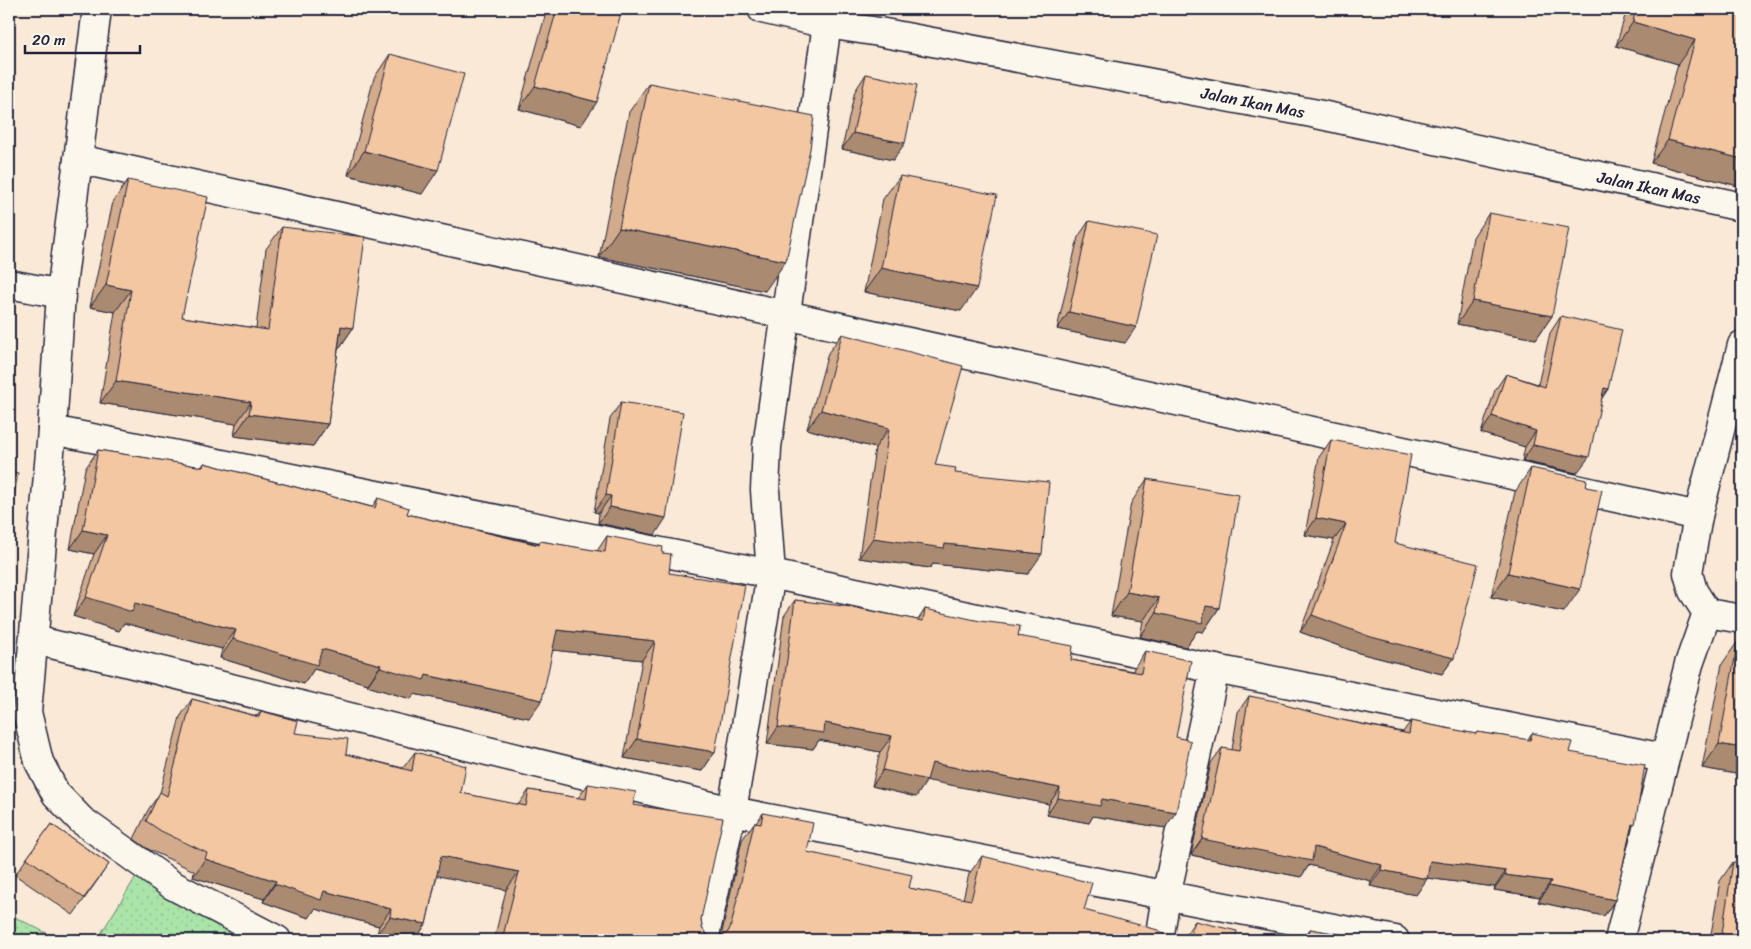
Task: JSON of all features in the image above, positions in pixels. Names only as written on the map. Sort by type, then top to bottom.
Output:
[{"type":"street","points":[[97,9],[61,294],[35,640],[27,712],[39,762],[56,794],[81,820],[172,885],[277,940]]},
{"type":"street","name":"Jalan Ikan Mas","points":[[762,9],[826,24],[881,20],[1742,207]]},
{"type":"street","points":[[704,940],[732,811],[771,574],[765,490],[767,447],[787,316],[826,24]]},
{"type":"street","points":[[78,159],[1698,516]]},
{"type":"street","points":[[9,284],[61,294]]},
{"type":"street","points":[[1742,345],[1698,516],[1688,573],[1693,591],[1708,612],[1742,619]]},
{"type":"street","points":[[52,430],[771,574],[1215,669],[1664,758]]},
{"type":"street","points":[[1619,940],[1689,664],[1708,612]]},
{"type":"street","points":[[35,640],[732,811],[1395,940]]},
{"type":"street","points":[[1159,940],[1166,896],[1215,669]]},
{"type":"green space","points":[[137,875],[249,940],[97,940]]},
{"type":"green space","points":[[9,914],[60,940],[9,940]]},
{"type":"building","points":[[557,9],[622,9],[597,102],[535,86]]},
{"type":"building","points":[[1636,9],[1742,9],[1742,159],[1668,140],[1695,40],[1633,22]]},
{"type":"building","points":[[390,54],[464,74],[438,170],[364,151]]},
{"type":"building","points":[[866,74],[917,85],[905,143],[853,133]]},
{"type":"building","points":[[649,83],[814,116],[810,149],[786,261],[619,228]]},
{"type":"building","points":[[900,176],[997,195],[977,288],[881,268]]},
{"type":"building","points":[[128,180],[208,197],[182,317],[268,330],[282,227],[365,237],[353,328],[341,326],[328,424],[249,414],[251,402],[116,381],[131,290],[106,285]]},
{"type":"building","points":[[1489,213],[1569,228],[1552,316],[1473,301]]},
{"type":"building","points":[[1089,221],[1157,235],[1136,327],[1069,312]]},
{"type":"building","points":[[1561,316],[1622,330],[1608,389],[1604,388],[1589,457],[1533,445],[1536,431],[1492,416],[1506,374],[1545,387]]},
{"type":"building","points":[[842,334],[963,366],[935,465],[956,468],[955,473],[1049,482],[1042,554],[945,544],[944,548],[873,538],[889,428],[821,410]]},
{"type":"building","points":[[621,402],[683,412],[666,518],[610,507],[611,496],[606,495]]},
{"type":"building","points":[[1331,440],[1411,455],[1395,543],[1478,564],[1454,658],[1371,637],[1312,615],[1346,524],[1316,518]]},
{"type":"building","points":[[98,450],[203,467],[204,463],[375,508],[378,498],[409,508],[407,514],[539,545],[540,541],[605,552],[607,536],[663,547],[662,553],[671,554],[669,573],[745,585],[715,752],[637,739],[655,641],[557,630],[542,700],[426,675],[424,680],[380,667],[381,665],[322,649],[317,665],[233,639],[236,630],[135,603],[132,612],[86,597],[107,535],[83,530]]},
{"type":"building","points":[[1531,468],[1587,480],[1586,487],[1602,490],[1580,589],[1508,573]]},
{"type":"building","points":[[9,471],[18,473],[9,524]]},
{"type":"building","points":[[1147,479],[1239,495],[1219,608],[1206,606],[1202,623],[1156,613],[1159,598],[1127,592]]},
{"type":"building","points":[[795,600],[851,607],[923,621],[925,609],[980,621],[1020,626],[1018,636],[1073,646],[1071,660],[1141,673],[1145,651],[1191,661],[1176,737],[1191,741],[1176,812],[1102,799],[1100,806],[1058,798],[1060,788],[932,763],[927,780],[883,770],[892,736],[825,723],[824,733],[778,727]]},
{"type":"building","points":[[1738,641],[1742,642],[1742,748],[1719,744]]},
{"type":"building","points":[[1249,696],[1285,703],[1285,705],[1337,719],[1409,734],[1411,721],[1476,734],[1477,732],[1530,740],[1532,733],[1572,742],[1569,752],[1645,765],[1635,825],[1632,824],[1615,900],[1549,886],[1551,881],[1505,875],[1506,871],[1430,861],[1427,879],[1381,870],[1382,865],[1314,847],[1312,861],[1202,839],[1222,748],[1239,751]]},
{"type":"building","points":[[192,699],[259,717],[261,711],[298,721],[295,733],[348,739],[346,754],[412,771],[415,752],[466,766],[461,793],[526,806],[529,790],[586,799],[588,784],[636,792],[633,805],[723,818],[701,919],[702,928],[706,934],[713,937],[722,937],[731,926],[754,823],[761,824],[763,813],[813,823],[807,852],[912,875],[909,888],[971,900],[982,856],[1092,883],[1084,910],[1158,930],[1168,938],[1179,935],[1190,938],[1195,921],[1237,931],[1235,940],[502,940],[519,872],[441,856],[426,924],[390,917],[391,909],[324,891],[321,900],[275,884],[276,881],[205,859],[207,853],[161,831],[146,821],[160,792],[167,796]]},
{"type":"building","points":[[51,824],[109,864],[84,898],[27,858]]},
{"type":"building","points":[[1733,862],[1742,863],[1742,940],[1721,940]]},
{"type":"building","points":[[1310,929],[1372,940],[1308,940]]}]
